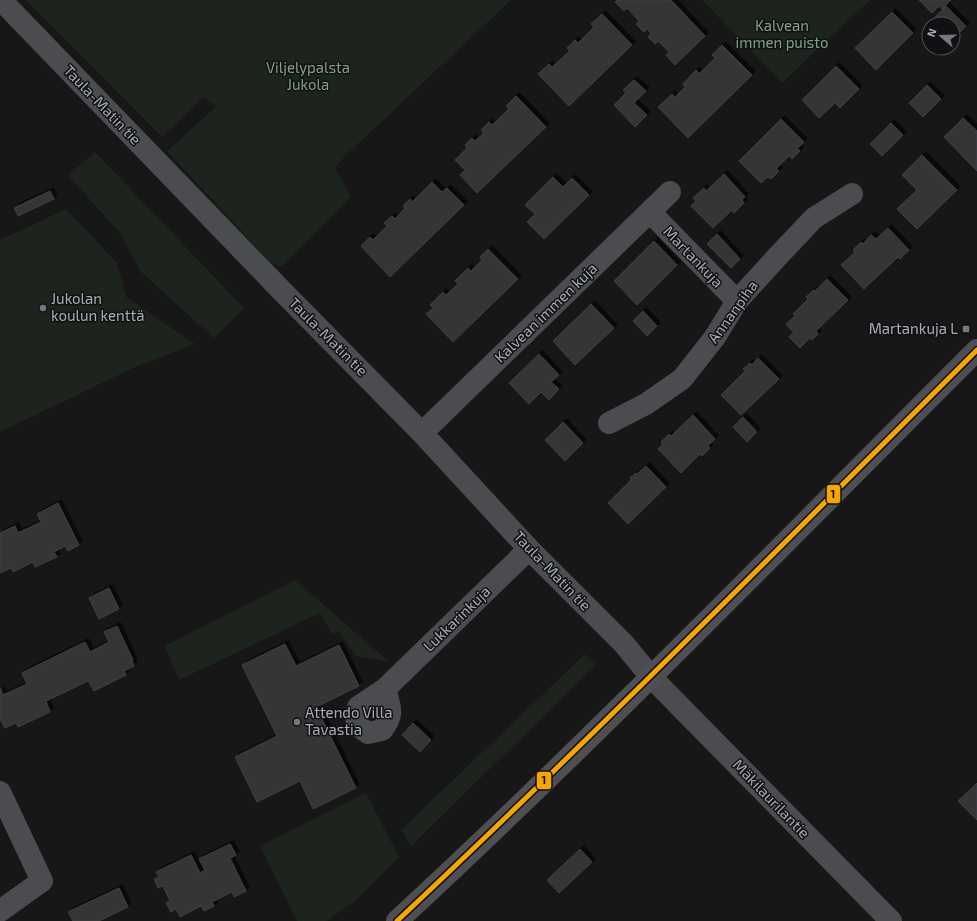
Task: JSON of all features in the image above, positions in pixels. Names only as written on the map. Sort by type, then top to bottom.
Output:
[{"type":"main road","points":[[397,921],[457,866],[651,677],[977,350]]},
{"type":"street","name":"Taula-Matin tie","points":[[1,0],[278,287],[422,433],[529,549],[624,644],[651,677]]},
{"type":"street","name":"Kalvean immen kuja","points":[[422,433],[670,192]]},
{"type":"street","name":"Annanpiha","points":[[609,423],[646,404],[682,379],[715,337],[738,301],[778,256],[814,218],[852,194]]},
{"type":"street","name":"Martankuja","points":[[650,212],[738,301]]},
{"type":"street","name":"Lukkarinkuja","points":[[385,689],[529,549]]},
{"type":"street","name":"Mäkilaurilantie","points":[[651,677],[891,921]]},
{"type":"street","points":[[0,792],[42,881],[0,912]]},
{"type":"green space","name":"Viljelypalsta Jukola","points":[[26,0],[511,0],[345,156],[335,168],[351,197],[281,267],[271,263],[167,151],[217,106],[203,97],[162,137]]},
{"type":"green space","name":"Kalvean immen puisto","points":[[702,0],[870,0],[782,83]]},
{"type":"green space","points":[[95,152],[244,308],[214,338],[141,272],[120,233],[68,175]]},
{"type":"green space","name":"Jukolan koulun kenttä","points":[[66,209],[117,263],[126,297],[195,344],[135,367],[0,432],[0,240]]},
{"type":"green space","points":[[295,580],[389,662],[356,656],[339,632],[332,634],[320,613],[179,680],[165,646]]},
{"type":"green space","points":[[585,654],[596,665],[411,846],[401,830]]},
{"type":"green space","points":[[366,793],[399,857],[357,899],[327,921],[297,921],[260,846]]},
{"type":"building","points":[[617,0],[671,0],[705,36],[675,65],[666,55],[669,52],[658,41],[655,44],[648,37],[651,33],[647,29],[644,32],[636,24],[639,21],[627,8],[624,11],[615,2]]},
{"type":"building","points":[[919,0],[951,0],[942,9],[939,6],[932,13]]},
{"type":"building","points":[[946,6],[956,16],[936,16]]},
{"type":"building","points":[[892,12],[913,33],[876,70],[855,48]]},
{"type":"building","points":[[602,14],[632,45],[569,106],[538,74],[549,64],[552,67],[570,51],[567,48],[575,40],[578,43],[594,27],[591,24]]},
{"type":"building","points":[[961,21],[966,26],[961,31]]},
{"type":"building","points":[[722,45],[752,75],[688,138],[658,107],[672,94],[675,97],[685,87],[683,84],[696,70],[699,74],[715,58],[712,55]]},
{"type":"building","points":[[836,66],[859,89],[840,108],[835,103],[819,118],[802,100]]},
{"type":"building","points":[[634,80],[646,91],[634,103],[647,115],[635,127],[614,105],[626,93],[623,90]]},
{"type":"building","points":[[927,85],[941,99],[923,117],[909,103]]},
{"type":"building","points":[[516,96],[546,127],[477,193],[460,175],[465,170],[455,160],[467,148],[465,145],[472,138],[475,141],[484,133],[481,130],[489,122],[492,125],[509,109],[506,106]]},
{"type":"building","points":[[963,118],[977,131],[977,171],[944,137]]},
{"type":"building","points":[[781,119],[804,142],[797,149],[800,151],[792,159],[789,156],[776,169],[779,171],[771,179],[768,177],[761,183],[739,161]]},
{"type":"building","points":[[891,123],[903,135],[882,156],[870,144]]},
{"type":"building","points":[[922,155],[957,190],[917,229],[897,209],[917,190],[902,175]]},
{"type":"building","points":[[724,174],[745,197],[742,200],[744,203],[734,213],[732,210],[713,228],[691,206],[696,201],[693,198],[704,188],[706,191]]},
{"type":"building","points":[[553,177],[563,187],[572,178],[589,195],[544,239],[527,222],[535,214],[525,205]]},
{"type":"building","points":[[432,182],[442,192],[447,188],[464,205],[390,277],[361,246],[370,237],[373,240],[387,226],[384,223],[392,216],[395,219],[405,208],[403,206],[410,199],[412,202]]},
{"type":"building","points":[[50,191],[54,199],[18,216],[14,208]]},
{"type":"building","points":[[888,228],[909,250],[900,259],[898,257],[864,289],[841,265],[855,252],[853,250],[861,242],[863,244],[871,235],[876,239]]},
{"type":"building","points":[[717,234],[740,259],[731,268],[707,244]]},
{"type":"building","points":[[654,241],[677,265],[637,305],[614,281]]},
{"type":"building","points":[[488,249],[518,279],[453,342],[426,314],[433,308],[430,305],[443,292],[446,295],[458,284],[455,281],[468,268],[471,271],[482,260],[480,257]]},
{"type":"building","points":[[827,279],[848,300],[816,331],[818,334],[812,340],[810,338],[800,348],[789,337],[794,333],[786,324],[795,316],[793,314],[808,299],[806,297],[814,290],[815,291]]},
{"type":"building","points":[[591,304],[614,328],[575,365],[553,341]]},
{"type":"building","points":[[643,311],[657,326],[647,336],[633,321]]},
{"type":"building","points":[[539,354],[559,375],[551,382],[559,389],[549,400],[541,392],[529,404],[509,383]]},
{"type":"building","points":[[758,358],[779,379],[741,415],[721,395],[745,371],[743,369],[750,363],[752,365]]},
{"type":"building","points":[[693,415],[715,439],[708,446],[710,448],[702,456],[700,454],[681,473],[658,449],[663,444],[661,442],[669,434],[671,436]]},
{"type":"building","points":[[743,417],[757,432],[747,442],[733,427]]},
{"type":"building","points":[[563,422],[583,443],[565,461],[545,440]]},
{"type":"building","points":[[646,466],[666,487],[628,524],[608,503],[631,480],[630,478]]},
{"type":"building","points":[[58,503],[79,545],[68,551],[65,546],[54,552],[57,557],[35,567],[33,562],[13,572],[11,568],[0,573],[0,533],[15,526],[18,533],[41,522],[37,514]]},
{"type":"building","points":[[109,588],[119,609],[99,619],[89,598]]},
{"type":"building","points":[[117,626],[133,660],[134,666],[124,671],[126,675],[94,691],[88,681],[46,701],[50,712],[18,727],[16,723],[5,728],[0,719],[0,688],[3,695],[27,684],[22,673],[85,642],[90,652],[109,642],[104,632]]},
{"type":"building","name":"Attendo Villa Tavastia","points":[[285,644],[296,666],[339,645],[359,686],[316,707],[356,788],[313,809],[300,781],[257,802],[235,757],[277,736],[242,665]]},
{"type":"building","points":[[413,723],[431,740],[420,752],[402,735]]},
{"type":"building","points":[[977,783],[977,820],[958,801]]},
{"type":"building","points":[[230,844],[236,855],[230,858],[246,891],[234,897],[232,892],[212,902],[214,906],[204,911],[201,906],[180,917],[176,909],[171,912],[166,903],[170,901],[163,886],[158,888],[154,879],[159,877],[156,872],[191,855],[200,873],[205,870],[199,859]]},
{"type":"building","points":[[580,849],[592,862],[559,893],[547,880]]},
{"type":"building","points":[[119,888],[128,907],[99,921],[73,921],[68,912]]},
{"type":"transit line","name":"1","points":[[397,921],[617,709],[977,350]]},
{"type":"place","name":"Jukolan koulun kenttä","points":[[43,308]]},
{"type":"place","name":"Martankuja L","points":[[966,329]]},
{"type":"place","name":"Attendo Villa Tavastia","points":[[297,722]]}]
